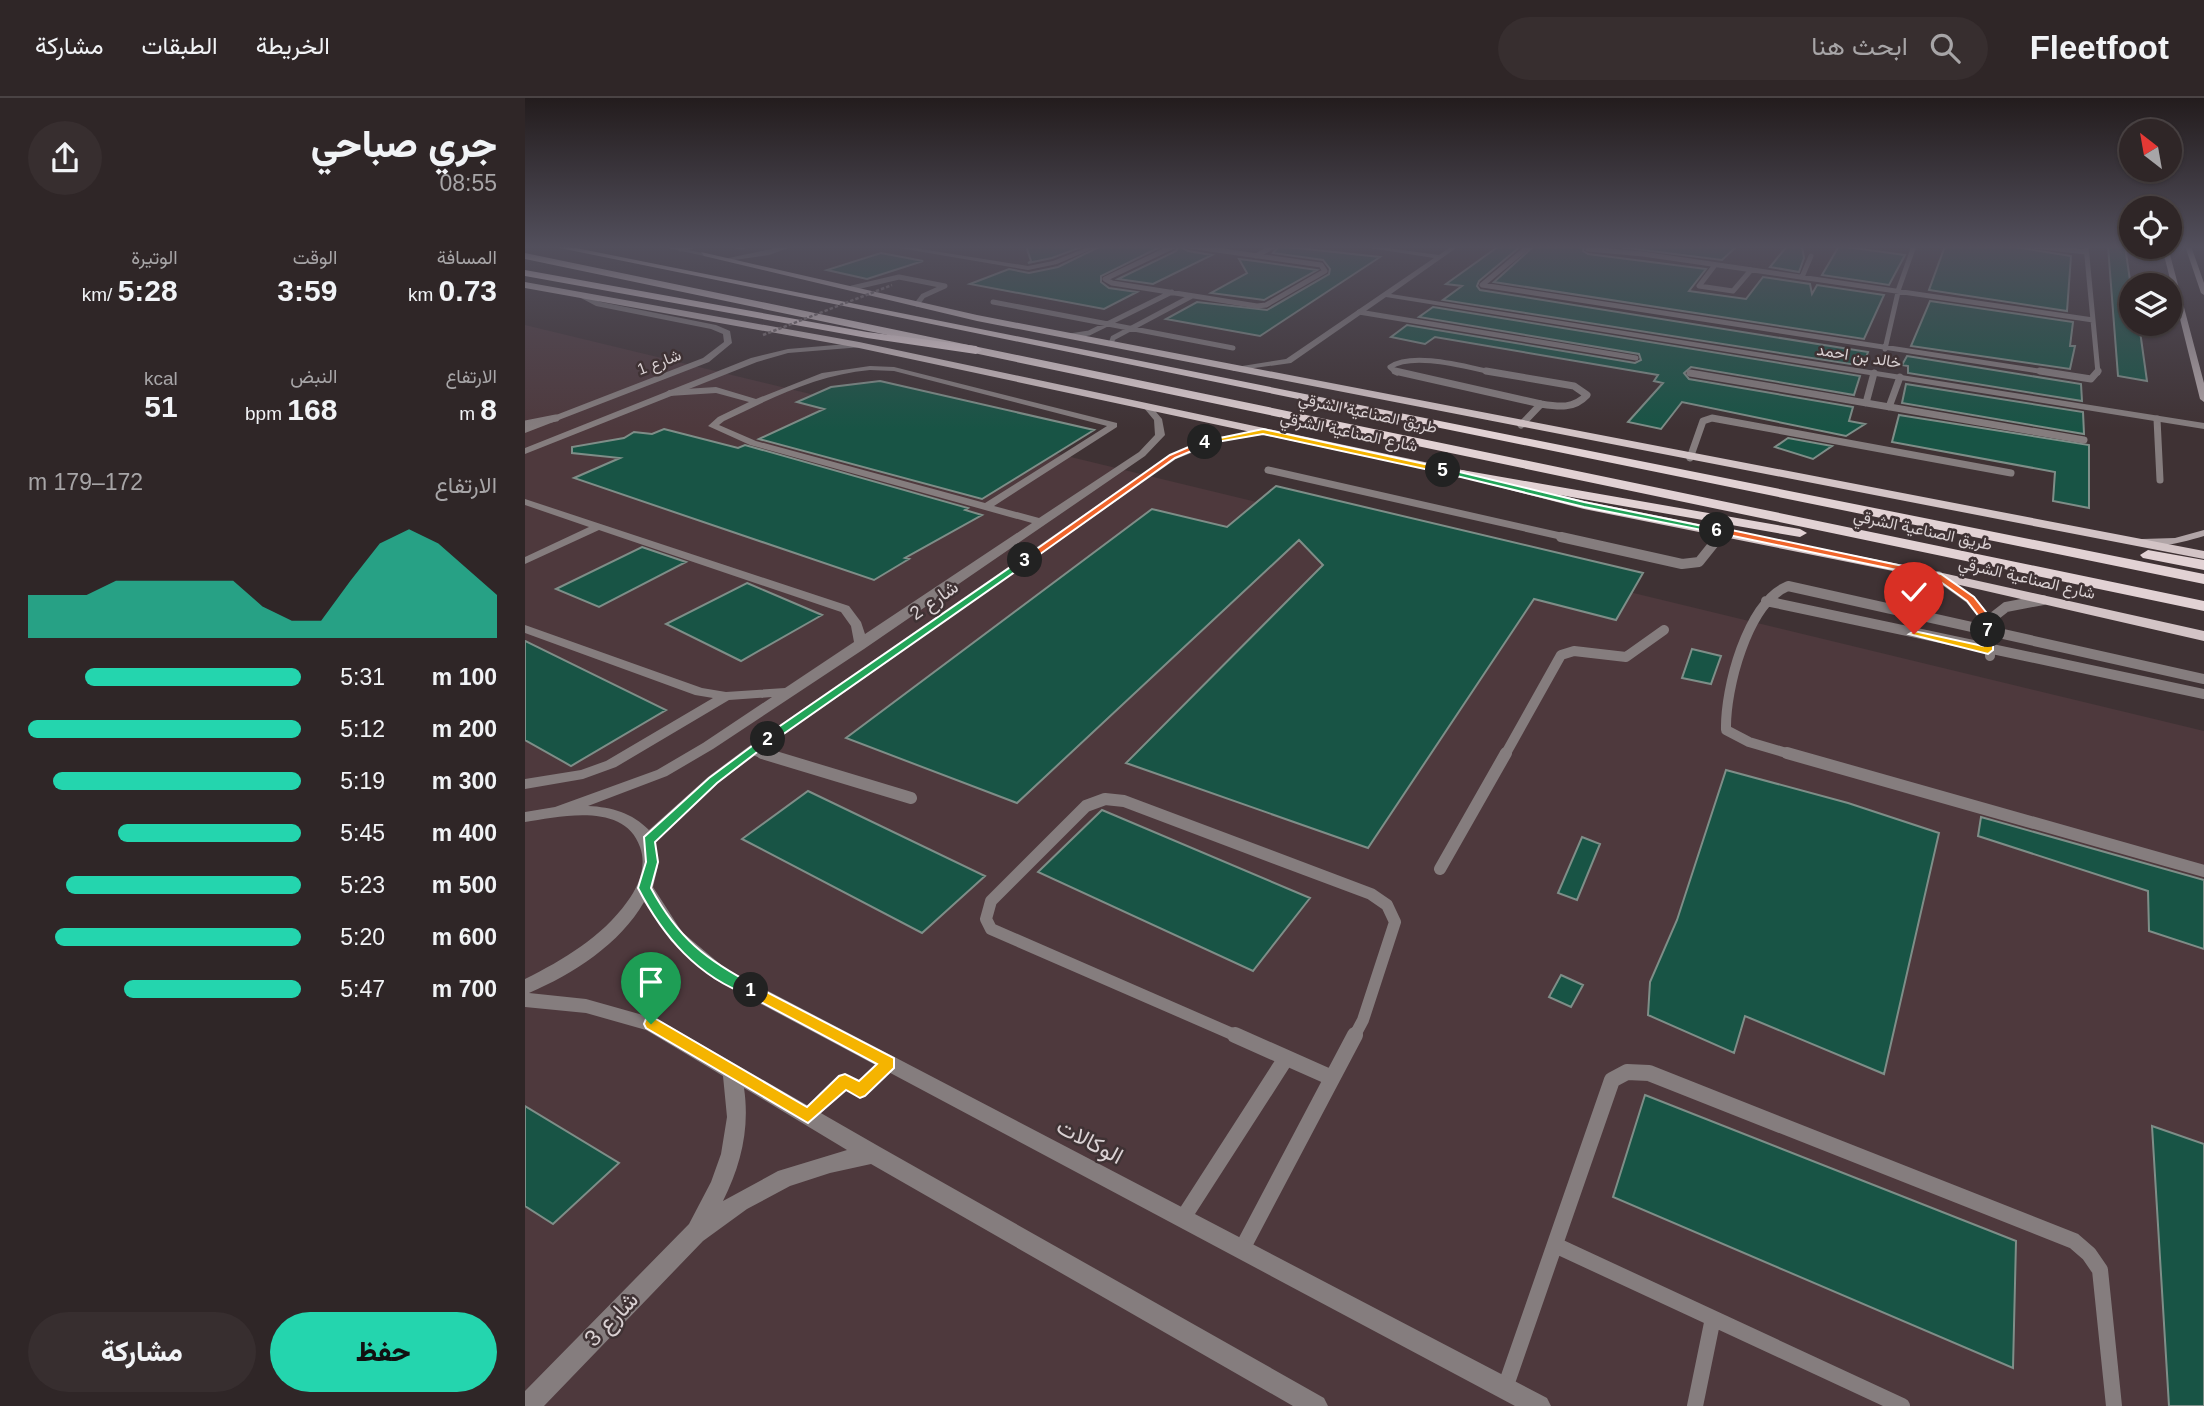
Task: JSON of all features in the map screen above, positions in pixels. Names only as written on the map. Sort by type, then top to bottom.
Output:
[{"type":"highway","points":[[683,307],[784,330]]},
{"type":"highway","points":[[722,307],[867,335],[976,350]]},
{"type":"highway","name":"طريق الصناعية الشرقي","points":[[770,307],[2204,606]]},
{"type":"highway","name":"طريق الصناعية الشرقي","points":[[849,307],[929,321],[2204,579]]},
{"type":"highway","points":[[874,307],[929,321]]},
{"type":"highway","points":[[1462,474],[1842,541],[1988,562]]},
{"type":"highway","points":[[1760,490],[1939,516],[2204,565]]},
{"type":"main road","name":"شارع الصناعية الشرقي","points":[[648,307],[859,345],[1462,474],[1584,505],[1938,576],[2204,636]]},
{"type":"main road","points":[[932,307],[1690,458],[2142,541],[2204,555]]},
{"type":"main road","points":[[2180,307],[2204,399]]},
{"type":"main road","points":[[2142,541],[2175,541],[2204,533]]},
{"type":"street","name":"شارع 1","points":[[525,430],[706,360],[728,343],[727,333],[713,327],[614,307]]},
{"type":"street","points":[[1237,369],[1288,361],[1367,307]]},
{"type":"street","name":"خالد بن احمد","points":[[1460,307],[2204,426]]},
{"type":"street","name":"شارع 1","points":[[525,451],[713,376],[788,351],[859,345]]},
{"type":"street","points":[[1288,361],[1294,380]]},
{"type":"street","points":[[986,507],[1114,425],[894,369],[874,367],[819,374],[717,421],[713,426],[753,443],[986,507],[1041,522]]},
{"type":"street","points":[[713,376],[716,390]]},
{"type":"street","name":"شارع 1","points":[[669,393],[716,390],[757,402]]},
{"type":"street","name":"شارع 2","points":[[561,810],[662,773],[860,646],[1154,443],[1160,435],[1160,426],[1148,408]]},
{"type":"street","name":"شارع 2","points":[[648,840],[713,780],[753,750],[1173,457],[1195,445],[1263,432]]},
{"type":"street","points":[[525,502],[845,609],[855,618],[860,630],[860,646]]},
{"type":"street","points":[[525,561],[598,527]]},
{"type":"street","points":[[525,629],[700,692],[726,696],[793,691]]},
{"type":"street","points":[[525,784],[583,774],[611,764],[726,696]]},
{"type":"street","points":[[525,817],[561,810],[591,810],[617,815],[636,826],[648,840],[652,862],[645,888],[624,918],[591,948],[549,976],[525,987]]},
{"type":"street","name":"الوكالات","points":[[645,888],[661,920],[682,946],[720,974],[1539,1406]]},
{"type":"street","points":[[525,1000],[586,1006],[651,1024],[873,1154],[1316,1406]]},
{"type":"street","name":"شارع 3","points":[[695,1233],[720,1187],[735,1145],[739,1107],[732,1073]]},
{"type":"street","name":"شارع 3","points":[[527,1406],[695,1233],[740,1202],[785,1178],[830,1163],[873,1154]]},
{"type":"lane","points":[[1019,307],[1233,348]]},
{"type":"lane","points":[[1070,336],[1089,333],[1142,307]]},
{"type":"lane","points":[[1111,344],[1113,338],[1171,307]]},
{"type":"lane","points":[[1610,307],[2095,379],[2098,373],[2092,307]]},
{"type":"lane","points":[[1885,349],[1895,307]]},
{"type":"lane","points":[[2003,307],[2093,320]]},
{"type":"lane","points":[[1359,312],[1636,358]]},
{"type":"lane","points":[[1418,360],[1574,386],[1587,395],[1579,404],[1560,407],[1541,404],[1397,373],[1390,367],[1399,361],[1418,360]]},
{"type":"lane","points":[[1690,373],[2084,440]]},
{"type":"lane","points":[[1865,403],[1874,373]]},
{"type":"lane","points":[[1889,407],[1900,377]]},
{"type":"lane","points":[[1521,425],[1541,404]]},
{"type":"lane","points":[[525,424],[556,418]]},
{"type":"lane","points":[[1690,458],[1703,421],[1712,418],[2011,474]]},
{"type":"lane","points":[[2157,418],[2160,480]]},
{"type":"lane","points":[[1268,470],[1682,564],[1699,562],[1723,531]]},
{"type":"lane","points":[[1938,576],[1970,599],[1988,625],[1989,653]]},
{"type":"lane","points":[[2204,679],[1988,625],[1788,586],[1776,590],[1766,601],[1741,654],[1724,716],[1726,730],[1736,738],[2204,871]]},
{"type":"lane","points":[[1988,625],[2006,607],[2046,600]]},
{"type":"lane","points":[[1766,601],[1989,653],[2204,694]]},
{"type":"lane","points":[[1440,869],[1561,655],[1574,651],[1626,657],[1664,631]]},
{"type":"lane","points":[[753,750],[911,798]]},
{"type":"lane","points":[[1242,1249],[1363,1020],[1395,922],[1387,905],[1371,894],[1124,801],[1105,799],[1086,806],[991,901],[986,919],[991,929],[1332,1078]]},
{"type":"lane","points":[[1183,1218],[1286,1058]]},
{"type":"lane","points":[[1505,1388],[1612,1080],[1627,1072],[1649,1073],[2074,1241],[2089,1254],[2100,1270],[2114,1406]]},
{"type":"lane","points":[[1555,1245],[1902,1406]]},
{"type":"lane","points":[[1695,1406],[1713,1318]]},
{"type":"path","points":[[763,335],[835,307]]},
{"type":"path","points":[[808,1116],[845,1081],[860,1091],[888,1063]]},
{"type":"shaded area","points":[[525,325],[2204,731],[2204,1406],[525,1406]]},
{"type":"building","points":[[1188,307],[1267,310],[1272,307],[1304,307],[1260,336],[1166,319]]},
{"type":"building","points":[[1433,307],[1860,376],[1854,395],[1691,367],[1684,373],[1689,379],[1853,407],[1849,421],[1865,424],[1846,436],[1682,402],[1661,429],[1628,422],[1663,383],[1654,381],[1658,375],[1435,337],[1425,344],[1391,337],[1407,325],[1635,363],[1641,360],[1639,354],[1419,317]]},
{"type":"building","points":[[1488,307],[1587,307],[1868,352],[1863,366]]},
{"type":"building","points":[[1657,307],[1879,307],[1864,339]]},
{"type":"building","points":[[1927,307],[1971,307],[2073,322],[2070,346],[2075,346],[2070,369],[1911,346]]},
{"type":"building","points":[[2041,307],[2067,307],[2067,311]]},
{"type":"building","points":[[2113,307],[2119,307],[2119,336],[2141,336],[2147,381],[2118,376]]},
{"type":"building","points":[[1907,356],[2081,384],[2082,401],[1908,373],[1908,366],[1902,365]]},
{"type":"building","points":[[880,381],[1094,430],[982,499],[759,439],[824,409],[797,402],[831,387]]},
{"type":"building","points":[[1906,384],[2083,412],[2084,434],[1902,403]]},
{"type":"building","points":[[1899,415],[2089,445],[2089,508],[2053,501],[2055,472],[1892,442]]},
{"type":"building","points":[[664,429],[738,448],[745,445],[968,508],[965,510],[982,515],[905,558],[909,559],[874,580],[574,478],[620,458],[572,453],[572,447],[624,438],[634,432],[652,434]]},
{"type":"building","points":[[1788,438],[1832,446],[1813,459],[1775,447]]},
{"type":"building","points":[[1276,486],[1643,573],[1616,620],[1534,599],[1368,848],[1126,763],[1323,565],[1299,540],[1017,803],[846,738],[1152,509],[1227,527]]},
{"type":"building","points":[[642,547],[686,562],[599,607],[556,589]]},
{"type":"building","points":[[747,583],[822,615],[741,661],[666,624]]},
{"type":"building","points":[[525,641],[666,710],[571,766],[525,740]]},
{"type":"building","points":[[1692,649],[1721,656],[1711,684],[1682,678]]},
{"type":"building","points":[[1726,770],[1848,803],[1939,833],[1884,1074],[1745,1016],[1734,1053],[1648,1015],[1650,982],[1677,920]]},
{"type":"building","points":[[808,791],[985,876],[922,933],[742,839]]},
{"type":"building","points":[[1102,810],[1310,898],[1253,971],[1038,872]]},
{"type":"building","points":[[1981,817],[2204,880],[2204,949],[2149,931],[2148,891],[1978,836]]},
{"type":"building","points":[[1582,837],[1600,844],[1577,900],[1558,893]]},
{"type":"building","points":[[1561,975],[1583,985],[1571,1007],[1549,997]]},
{"type":"building","points":[[1645,1095],[2016,1241],[2013,1368],[1613,1197]]},
{"type":"building","points":[[525,1106],[619,1163],[553,1224],[525,1206]]},
{"type":"building","points":[[2152,1126],[2204,1144],[2204,1406],[2169,1406]]},
{"type":"route","points":[[651,1024],[808,1116],[845,1081],[860,1091],[888,1063],[720,974],[682,946],[661,920],[645,888],[652,862],[648,840],[713,780],[753,750],[1173,457],[1195,445],[1263,432],[1462,474],[1584,505],[1938,576],[1970,599],[1988,621],[1988,650],[1914,634]]}]
